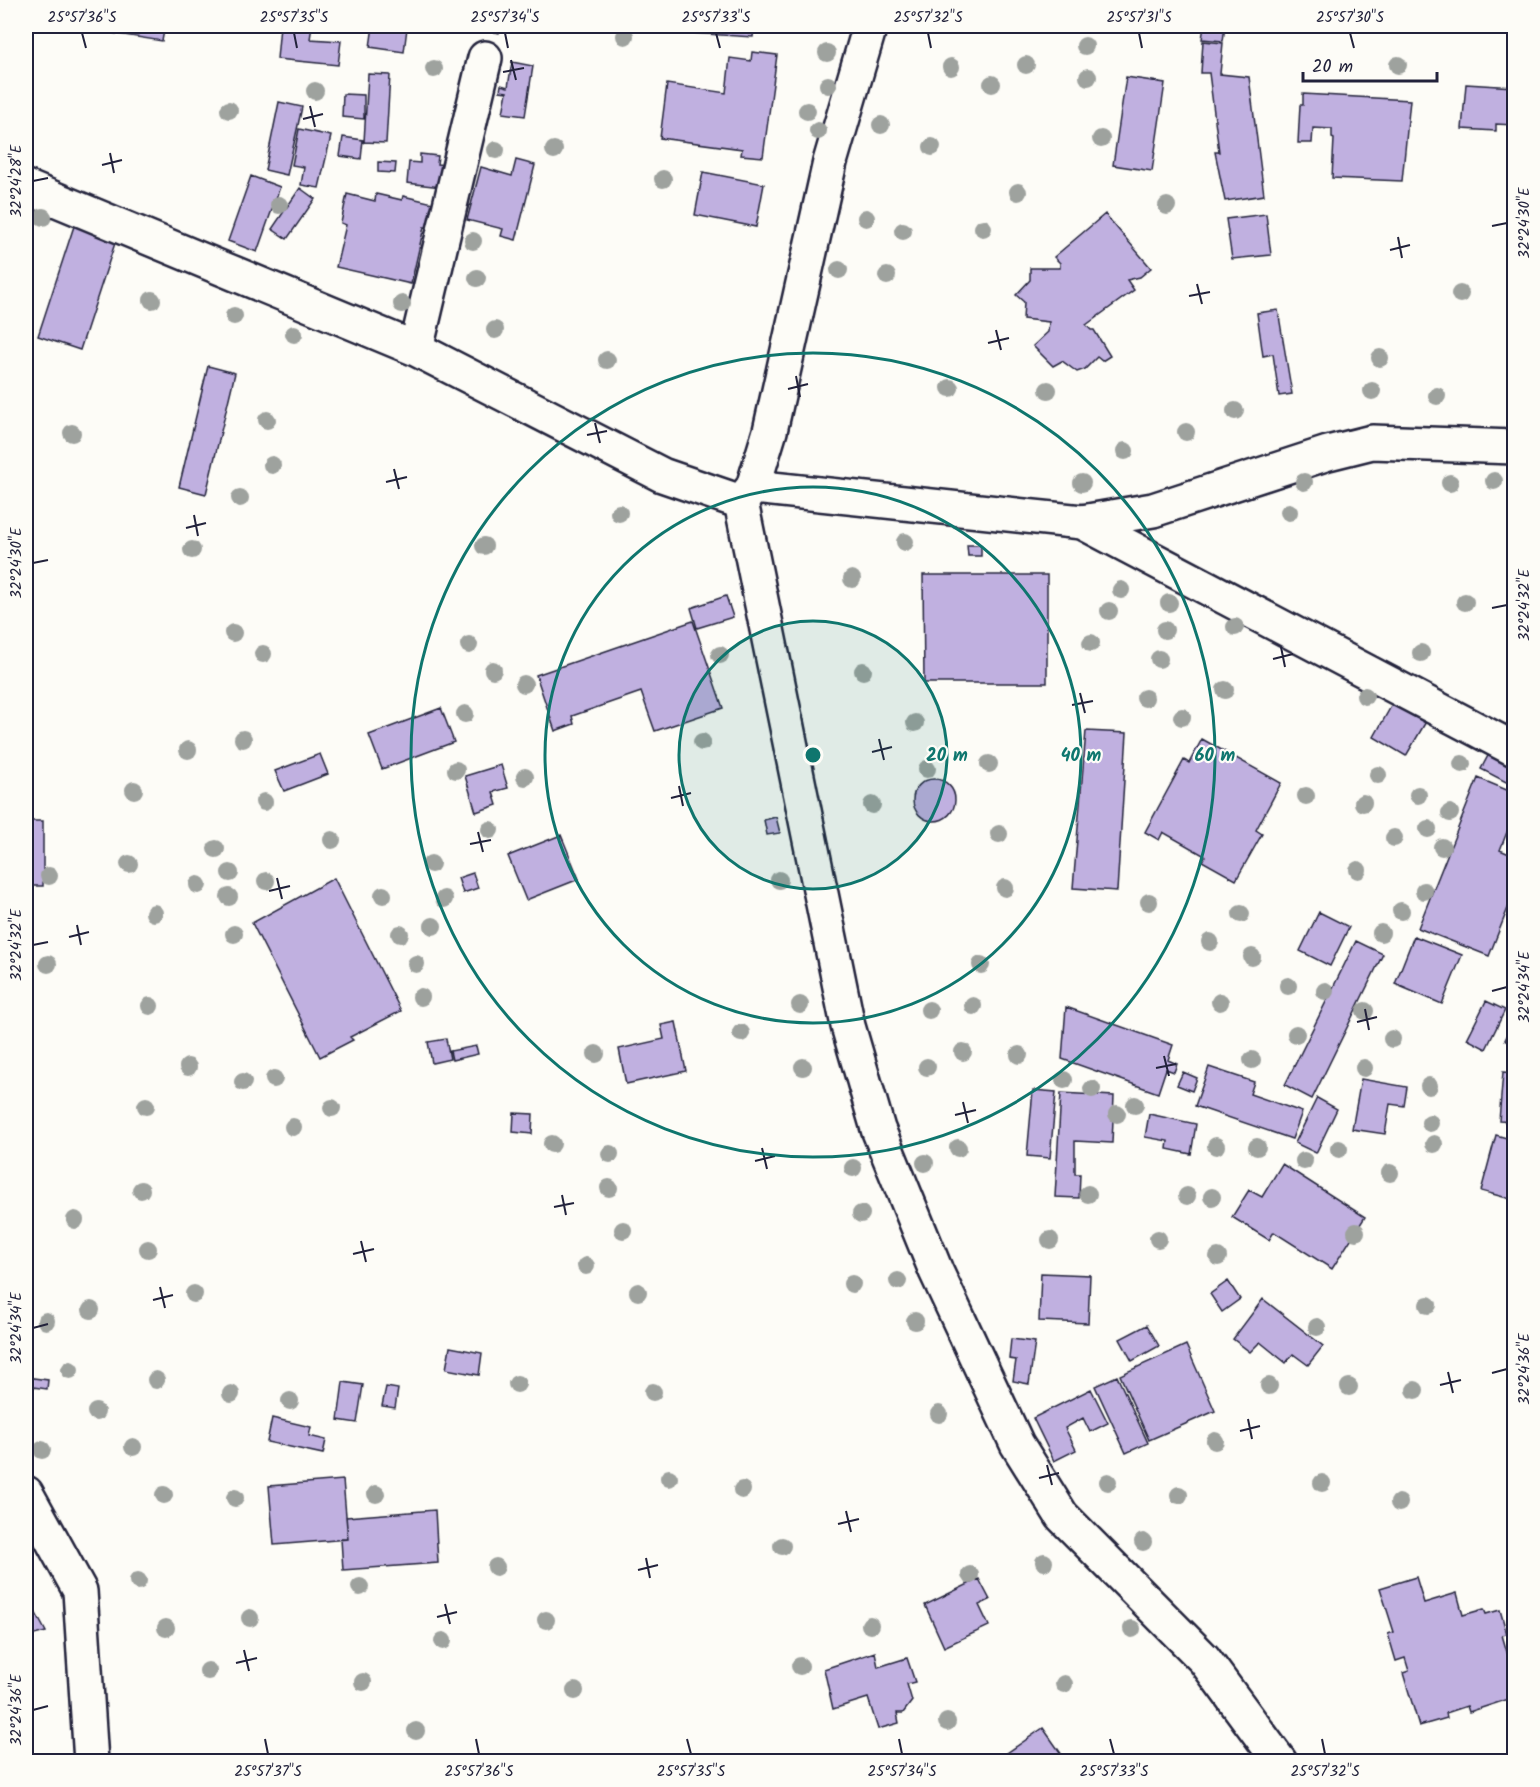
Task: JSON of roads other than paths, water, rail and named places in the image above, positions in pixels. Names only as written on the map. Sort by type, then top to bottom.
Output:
[{"type":"street","points":[[870,26],[830,162],[770,431],[747,495],[848,1026],[878,1130],[936,1271],[1017,1444],[1062,1516],[1204,1659],[1280,1761]]},
{"type":"street","points":[[416,349],[485,58]]},
{"type":"street","points":[[26,187],[416,349],[662,476],[747,495],[1082,522],[1153,510],[1328,453],[1372,442],[1515,447]]},
{"type":"street","points":[[1082,522],[1515,749]]},
{"type":"street","points":[[26,1493],[80,1591],[91,1761]]}]
